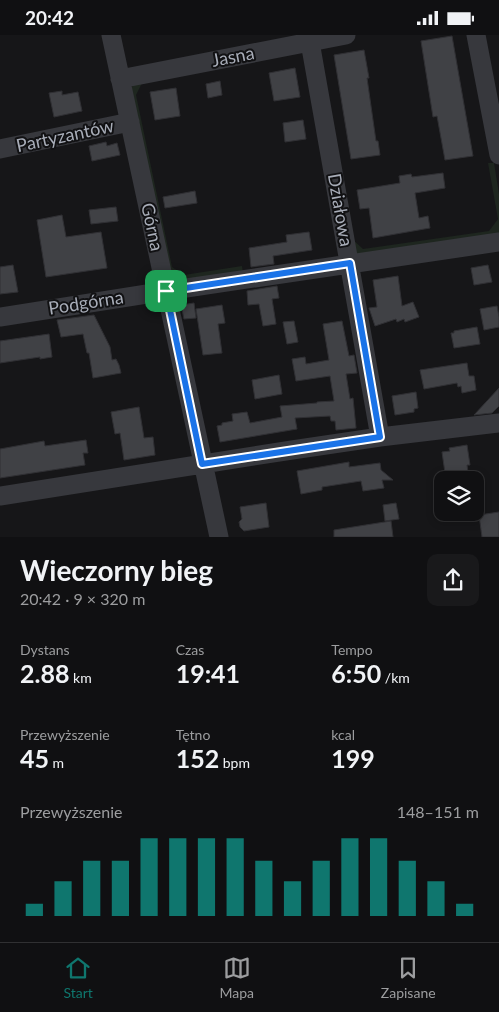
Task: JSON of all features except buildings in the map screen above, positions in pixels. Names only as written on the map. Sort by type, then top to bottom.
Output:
[{"type":"street","name":"Górna","points":[[111,35],[218,537]]},
{"type":"street","name":"Jasna","points":[[120,79],[346,35]]},
{"type":"street","points":[[476,35],[499,155]]},
{"type":"street","name":"Działowa","points":[[310,42],[380,437]]},
{"type":"street","name":"Partyzantów","points":[[0,149],[130,123]]},
{"type":"street","name":"Podgórna","points":[[0,317],[499,242]]},
{"type":"street","points":[[0,496],[380,437],[499,423]]},
{"type":"shaded area","points":[[143,81],[136,95],[172,267],[184,275],[242,266],[243,274],[174,281],[170,275],[131,88],[136,82]]},
{"type":"shaded area","points":[[488,163],[494,163],[499,194],[499,234],[357,254],[350,237],[363,249],[489,231],[498,219]]},
{"type":"route","points":[[350,263],[380,437],[202,464],[166,291],[350,263]]}]
